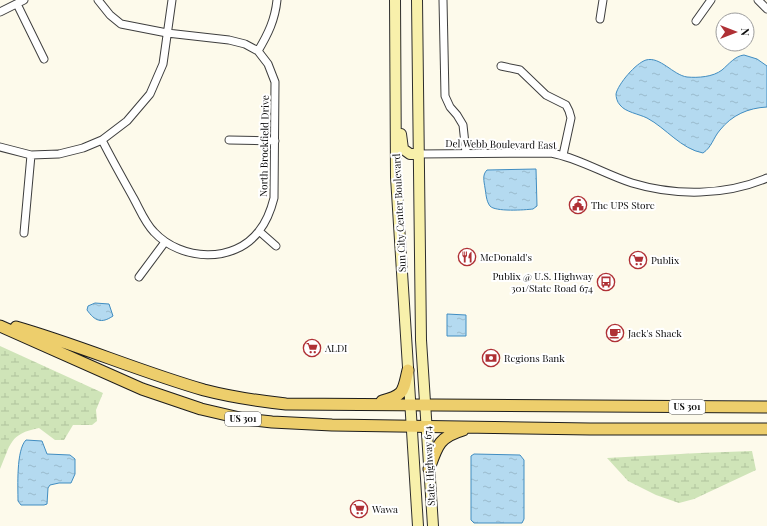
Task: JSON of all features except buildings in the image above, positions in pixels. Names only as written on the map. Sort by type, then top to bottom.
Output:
[{"type":"main road","name":"Sun City Center Boulevard","points":[[394,0],[396,177],[412,425]]},
{"type":"main road","name":"Sun City Center Boulevard","points":[[417,0],[421,340],[425,405]]},
{"type":"main road","points":[[395,36],[400,60],[401,137],[403,149],[410,154],[418,154]]},
{"type":"main road","name":"US 301","points":[[0,322],[164,377],[228,396],[286,404],[767,407]]},
{"type":"main road","name":"US 301","points":[[0,326],[142,389],[182,403],[224,415],[272,422],[300,424],[472,427],[767,429]]},
{"type":"main road","points":[[371,405],[401,394],[408,370]]},
{"type":"main road","name":"State Highway 674","points":[[425,405],[433,526]]},
{"type":"main road","name":"State Highway 674","points":[[412,425],[418,526]]},
{"type":"main road","points":[[429,469],[436,449],[444,439],[451,434],[472,427]]},
{"type":"street","points":[[0,12],[24,0]]},
{"type":"street","points":[[98,0],[110,15],[120,24],[167,33],[229,40],[245,44],[258,51],[276,15],[277,0]]},
{"type":"street","points":[[0,147],[31,156],[59,154],[83,148],[102,140],[127,121],[150,94],[163,64],[172,0]]},
{"type":"street","points":[[442,0],[445,96],[450,107],[463,125],[466,154]]},
{"type":"street","points":[[600,18],[603,0]]},
{"type":"street","points":[[696,21],[711,0]]},
{"type":"street","points":[[758,0],[767,9]]},
{"type":"street","points":[[17,4],[44,59]]},
{"type":"street","name":"North Brockfield Drive","points":[[102,140],[147,223],[165,242],[188,253],[213,255],[232,251],[246,243],[259,232],[269,215],[274,198],[275,82],[268,64],[258,51]]},
{"type":"street","points":[[501,66],[520,70],[546,94],[566,105],[571,118],[563,155]]},
{"type":"street","points":[[229,140],[275,141]]},
{"type":"street","name":"Del Webb Boulevard East","points":[[418,154],[551,153],[563,155],[631,183],[660,190],[692,193],[719,191],[752,184],[767,178]]},
{"type":"street","points":[[24,233],[31,156]]},
{"type":"street","points":[[259,232],[276,246]]},
{"type":"street","points":[[139,277],[165,242]]},
{"type":"green space","points":[[0,346],[103,393],[96,410],[97,421],[92,425],[73,425],[64,440],[55,440],[39,428],[22,433],[12,441],[0,469]]},
{"type":"green space","points":[[752,451],[756,470],[694,499],[679,503],[656,495],[628,481],[607,458],[699,453]]},
{"type":"water","points":[[744,55],[757,59],[767,66],[767,107],[753,109],[735,116],[720,130],[703,153],[695,151],[681,143],[647,118],[625,109],[617,100],[616,94],[620,85],[637,65],[646,60],[661,63],[682,76],[696,77],[710,76],[722,70],[735,59]]},
{"type":"water","points":[[536,169],[537,206],[533,209],[510,210],[493,208],[490,206],[487,199],[484,181],[484,174],[487,170]]},
{"type":"water","points":[[95,303],[109,304],[113,316],[102,321],[93,317],[87,310],[88,306]]},
{"type":"water","points":[[447,314],[466,315],[466,336],[447,336]]},
{"type":"water","points":[[26,440],[42,441],[47,454],[70,455],[75,459],[75,474],[71,483],[50,485],[48,488],[47,504],[44,505],[21,505],[18,501],[19,460]]},
{"type":"water","points":[[474,454],[520,455],[524,460],[524,519],[522,523],[474,523],[471,520],[471,456]]},
{"type":"place","name":"The UPS Store","points":[[578,205]]},
{"type":"place","name":"McDonald's","points":[[467,257]]},
{"type":"place","name":"Publix","points":[[638,260]]},
{"type":"place","name":"Publix @ U.S. Highway 301/State Road 674","points":[[606,282]]},
{"type":"place","name":"Jack's Shack","points":[[615,333]]},
{"type":"place","name":"ALDI","points":[[312,348]]},
{"type":"place","name":"Regions Bank","points":[[491,358]]},
{"type":"place","name":"Wawa","points":[[359,509]]}]
